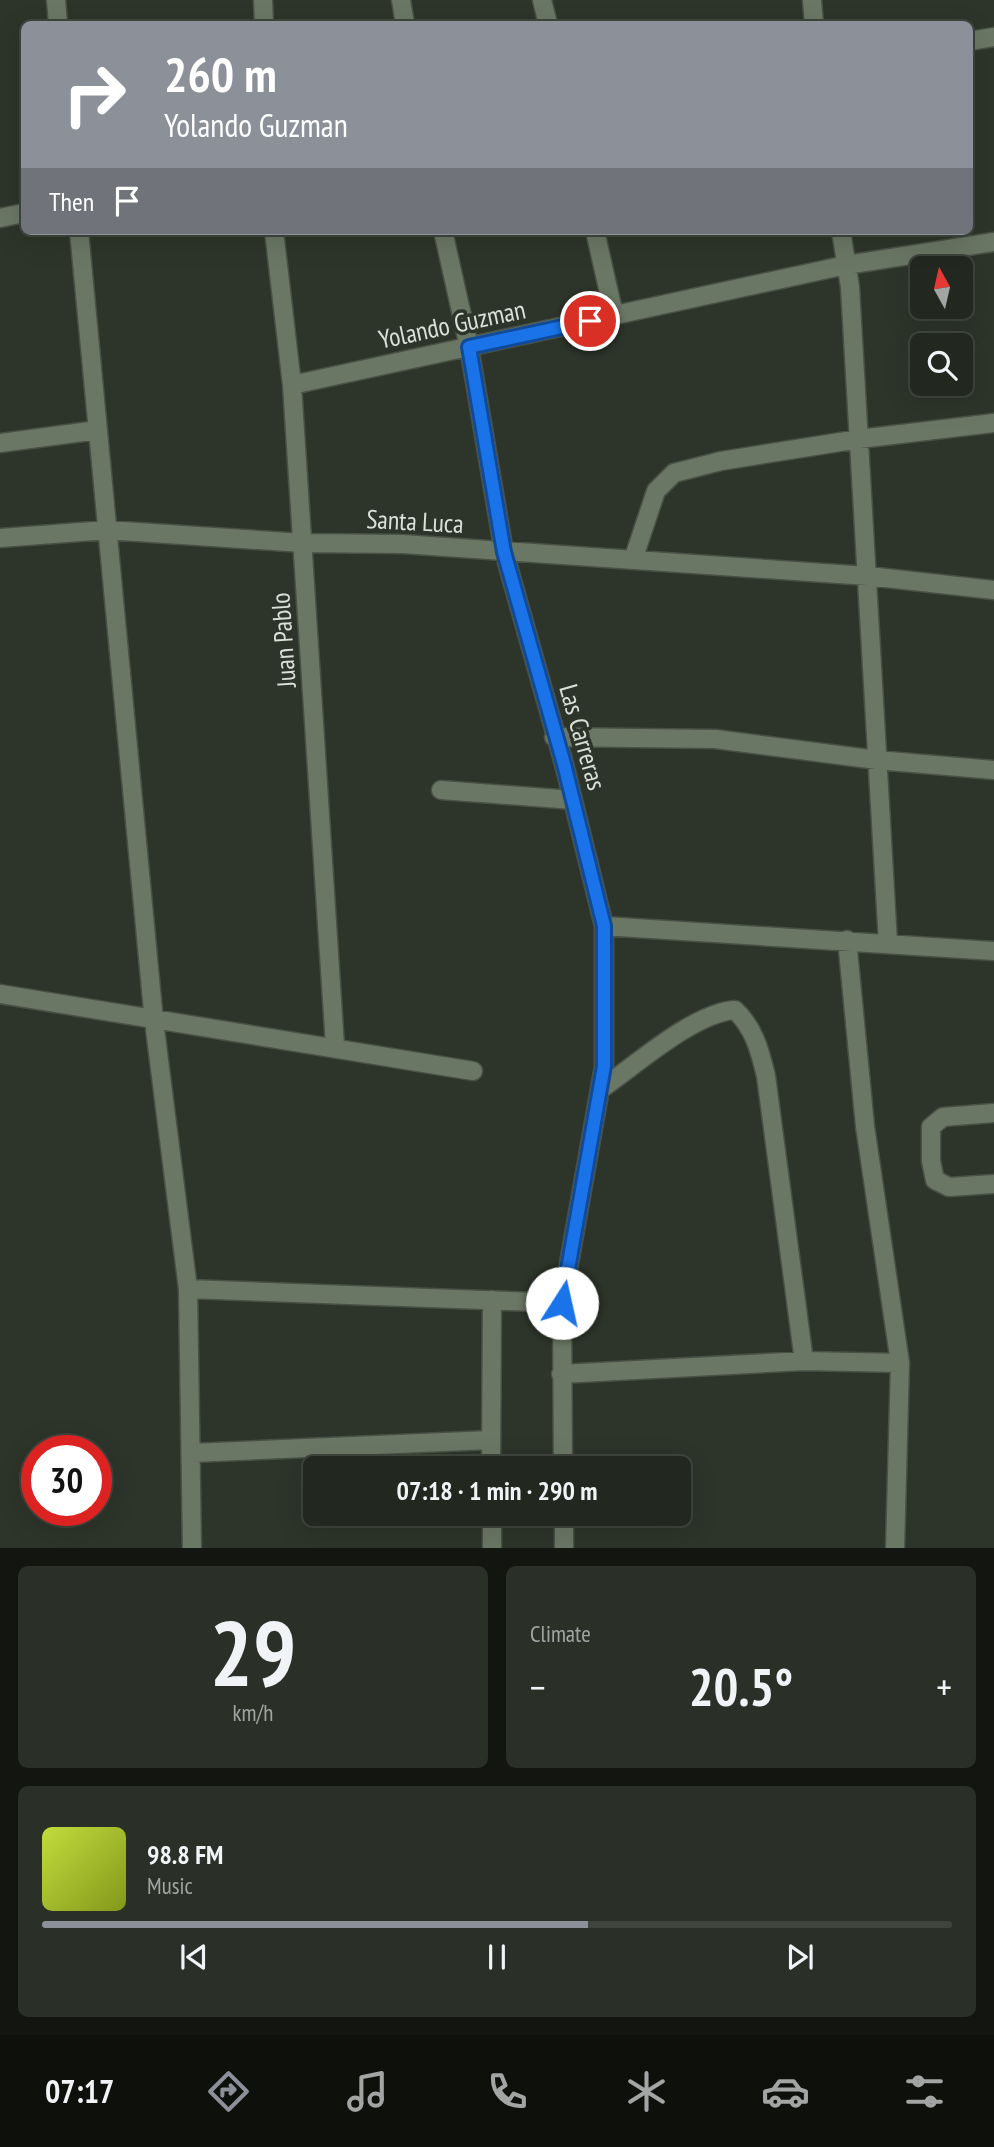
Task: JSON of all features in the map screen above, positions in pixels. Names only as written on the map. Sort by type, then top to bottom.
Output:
[{"type":"street","points":[[56,0],[58,21]]},
{"type":"street","points":[[263,0],[264,21]]},
{"type":"street","points":[[401,0],[404,21]]},
{"type":"street","points":[[542,0],[547,21]]},
{"type":"street","points":[[812,0],[814,21]]},
{"type":"street","points":[[973,40],[994,37]]},
{"type":"street","points":[[0,218],[21,214]]},
{"type":"street","points":[[79,235],[154,1021],[188,1289],[192,1548]]},
{"type":"street","name":"Juan Pablo","points":[[274,235],[292,385],[335,1046]]},
{"type":"street","name":"Las Carreras","points":[[444,235],[469,347],[504,552],[573,800],[604,926],[605,1039],[601,1089],[562,1303],[563,1456]]},
{"type":"street","points":[[596,235],[614,315]]},
{"type":"street","points":[[842,235],[868,576],[888,943]]},
{"type":"street","name":"Yolando Guzman","points":[[292,385],[846,265],[994,242]]},
{"type":"street","points":[[633,560],[656,491],[674,473],[721,461],[859,439],[994,424]]},
{"type":"street","points":[[0,443],[98,430]]},
{"type":"street","name":"Santa Luca","points":[[0,538],[107,530],[303,543],[402,544],[868,576],[994,590]]},
{"type":"street","points":[[554,737],[715,739],[877,760],[994,770]]},
{"type":"street","points":[[441,790],[573,800]]},
{"type":"street","points":[[604,926],[994,951]]},
{"type":"street","points":[[847,940],[865,1126],[900,1363],[895,1548]]},
{"type":"street","points":[[0,994],[154,1021],[335,1046],[473,1071]]},
{"type":"street","points":[[601,1089],[693,1026],[723,1011],[735,1010],[743,1018],[755,1037],[766,1076],[804,1362]]},
{"type":"street","points":[[994,1113],[943,1117],[931,1127],[931,1161],[935,1180],[949,1187],[994,1184]]},
{"type":"street","points":[[188,1289],[562,1303]]},
{"type":"street","points":[[491,1456],[492,1300]]},
{"type":"street","points":[[561,1374],[804,1362],[900,1363]]},
{"type":"street","points":[[192,1453],[491,1440]]},
{"type":"street","points":[[492,1526],[492,1548]]},
{"type":"street","points":[[564,1526],[564,1548]]},
{"type":"route","points":[[562,1303],[604,1066],[604,926],[564,764],[554,737],[504,552],[469,347],[590,321]]}]
